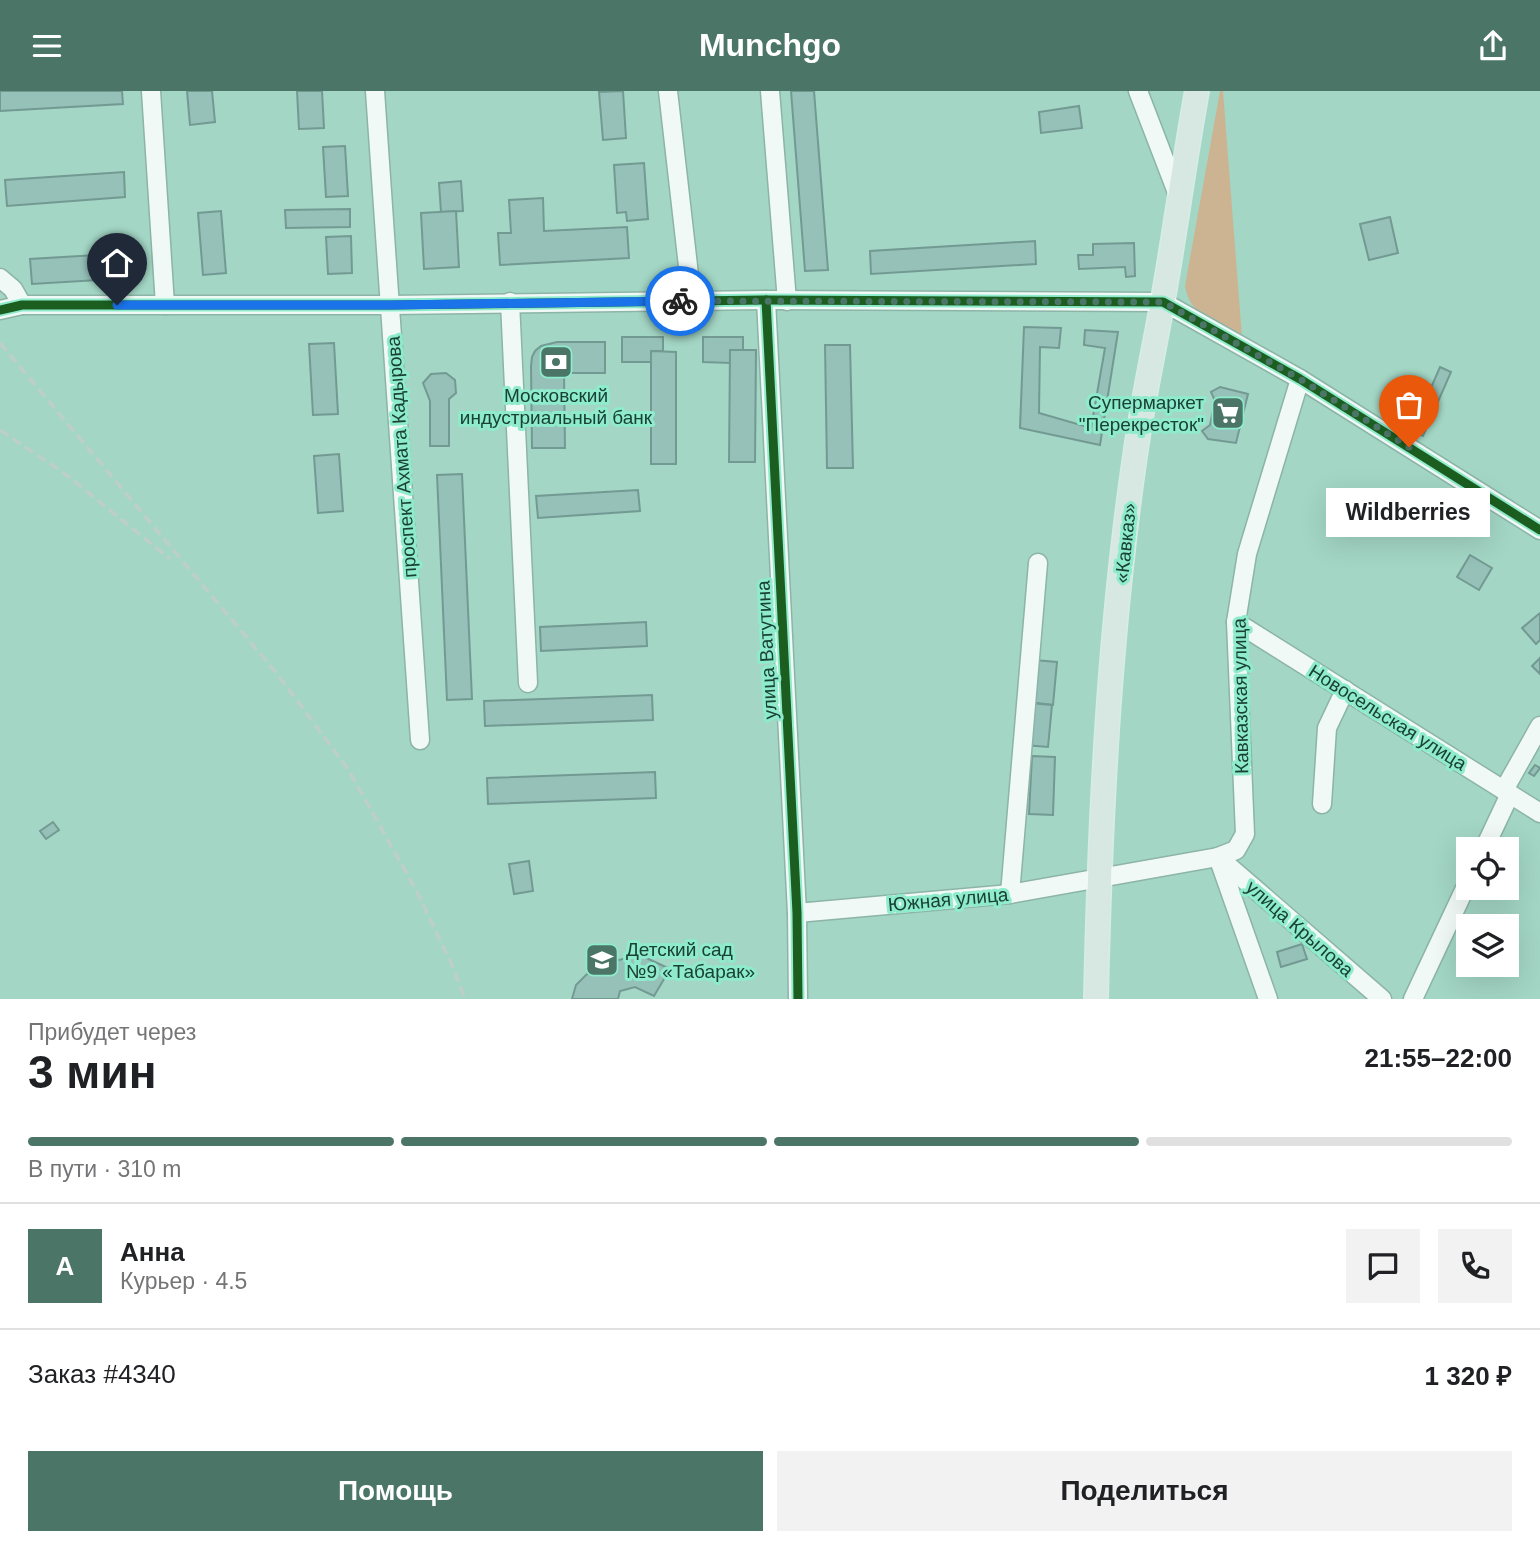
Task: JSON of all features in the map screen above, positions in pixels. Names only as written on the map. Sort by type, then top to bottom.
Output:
[{"type":"main road","name":"«Кавказ»","points":[[1096,999],[1106,742],[1135,456],[1163,302],[1196,91]]},
{"type":"street","points":[[151,91],[165,305]]},
{"type":"street","name":"проспект Ахмата Кадырова","points":[[375,91],[420,740]]},
{"type":"street","points":[[668,91],[692,301]]},
{"type":"street","points":[[770,91],[787,301]]},
{"type":"street","points":[[1138,91],[1178,195]]},
{"type":"street","points":[[0,278],[13,289],[22,305]]},
{"type":"street","points":[[0,310],[22,305],[391,305],[766,300],[1163,302],[1300,379],[1540,530]]},
{"type":"street","name":"улица Ватутина","points":[[766,300],[797,913],[798,999]]},
{"type":"street","points":[[510,302],[528,683]]},
{"type":"street","name":"Кавказская улица","points":[[1218,857],[1236,850],[1245,834],[1236,622],[1247,554],[1300,379]]},
{"type":"street","points":[[1010,894],[1038,563]]},
{"type":"street","name":"Новосельская улица","points":[[1236,622],[1540,813]]},
{"type":"street","points":[[1322,804],[1326,728],[1345,690]]},
{"type":"street","points":[[1489,837],[1507,792],[1540,726]]},
{"type":"street","points":[[1218,857],[1268,999]]},
{"type":"street","name":"Южная улица","points":[[797,913],[1010,894],[1218,857]]},
{"type":"street","name":"улица Крылова","points":[[1218,857],[1382,999]]},
{"type":"street","points":[[1413,999],[1460,900]]},
{"type":"shaded area","points":[[1220,91],[1223,91],[1242,337],[1199,312],[1192,305],[1185,286]]},
{"type":"building","points":[[0,91],[122,91],[123,104],[0,111]]},
{"type":"building","points":[[187,91],[212,91],[215,122],[190,125]]},
{"type":"building","points":[[297,91],[322,91],[324,128],[299,129]]},
{"type":"building","points":[[623,91],[626,138],[603,140],[599,92]]},
{"type":"building","points":[[791,91],[814,91],[828,270],[805,271]]},
{"type":"building","points":[[1079,106],[1082,128],[1041,133],[1039,112]]},
{"type":"building","points":[[345,146],[348,196],[326,197],[323,147]]},
{"type":"building","points":[[644,163],[648,219],[627,221],[626,212],[617,213],[614,165]]},
{"type":"building","points":[[124,172],[125,197],[7,206],[5,180]]},
{"type":"building","points":[[461,181],[463,211],[441,212],[439,183]]},
{"type":"building","points":[[543,198],[544,231],[627,227],[629,258],[500,265],[498,233],[511,233],[509,200]]},
{"type":"building","points":[[350,209],[350,227],[286,228],[285,210]]},
{"type":"building","points":[[221,211],[226,273],[203,275],[198,213]]},
{"type":"building","points":[[456,211],[459,267],[424,269],[421,213]]},
{"type":"building","points":[[1390,217],[1398,253],[1369,260],[1360,224]]},
{"type":"building","points":[[351,236],[352,273],[328,274],[326,237]]},
{"type":"building","points":[[1035,241],[1036,264],[871,274],[870,251]]},
{"type":"building","points":[[1134,243],[1135,276],[1126,277],[1125,267],[1079,269],[1078,255],[1093,255],[1093,244]]},
{"type":"building","points":[[130,253],[131,278],[32,284],[30,259]]},
{"type":"building","points":[[1024,327],[1061,328],[1059,348],[1040,347],[1039,413],[1091,428],[1105,348],[1084,345],[1085,330],[1118,332],[1100,445],[1020,428]]},
{"type":"building","points":[[622,337],[663,337],[663,351],[651,351],[651,362],[622,362]]},
{"type":"building","points":[[703,337],[743,337],[743,350],[730,350],[730,363],[703,362]]},
{"type":"building","points":[[557,342],[605,342],[605,373],[564,373],[565,448],[532,448],[532,357],[541,346]]},
{"type":"building","points":[[334,343],[338,414],[313,415],[309,344]]},
{"type":"building","points":[[825,345],[850,345],[853,468],[827,468]]},
{"type":"building","points":[[730,350],[756,350],[755,462],[729,462]]},
{"type":"building","points":[[651,351],[676,352],[676,464],[651,464]]},
{"type":"building","points":[[1440,367],[1451,372],[1423,436],[1412,431]]},
{"type":"building","points":[[446,373],[455,380],[456,393],[449,399],[449,446],[430,446],[430,401],[423,383],[431,374]]},
{"type":"building","name":"Супермаркет \"Перекресток\"","points":[[1220,387],[1248,394],[1236,443],[1208,439],[1202,431],[1210,425],[1215,401],[1211,392]]},
{"type":"building","points":[[339,454],[343,511],[318,513],[314,456]]},
{"type":"building","points":[[462,474],[472,699],[447,700],[437,475]]},
{"type":"building","points":[[638,490],[640,511],[538,518],[536,496]]},
{"type":"building","points":[[1470,555],[1492,568],[1479,590],[1457,577]]},
{"type":"building","points":[[1540,613],[1540,640],[1536,644],[1522,628]]},
{"type":"building","points":[[646,622],[647,646],[541,651],[540,627]]},
{"type":"building","points":[[1540,658],[1540,674],[1532,666]]},
{"type":"building","points":[[1034,660],[1057,662],[1053,705],[1029,702]]},
{"type":"building","points":[[652,695],[653,720],[485,726],[484,701]]},
{"type":"building","points":[[1029,703],[1052,705],[1048,747],[1024,745]]},
{"type":"building","points":[[1032,756],[1055,757],[1053,815],[1029,814]]},
{"type":"building","points":[[1535,765],[1540,768],[1534,776],[1529,773]]},
{"type":"building","points":[[655,772],[656,798],[488,804],[487,778]]},
{"type":"building","points":[[53,822],[59,830],[46,839],[40,831]]},
{"type":"building","points":[[529,861],[533,891],[514,894],[509,864]]},
{"type":"building","points":[[1302,944],[1307,959],[1281,967],[1277,952]]},
{"type":"building","points":[[640,955],[670,969],[654,996],[635,987],[620,991],[618,999],[572,999],[576,985],[587,974],[607,966],[606,963]]},
{"type":"railway","points":[[0,343],[278,675],[348,769],[416,890],[465,999]]},
{"type":"railway","points":[[0,430],[64,473],[170,559]]},
{"type":"cycle path","points":[[766,300],[797,913],[798,999]]},
{"type":"cycle path","points":[[0,310],[22,305],[391,305],[766,300],[1163,302],[1300,379],[1540,530]]},
{"type":"way so far","points":[[680,301],[1163,302],[1300,379],[1409,447]]},
{"type":"place","name":"Московский индустриальный банк","points":[[556,362]]},
{"type":"place","name":"Супермаркет \"Перекресток\"","points":[[1228,413]]},
{"type":"place","name":"Wildberries","points":[[1409,447]]},
{"type":"place","name":"Детский сад №9 «Табарак»","points":[[602,960]]},
{"type":"route","points":[[117,305],[680,301]]}]
